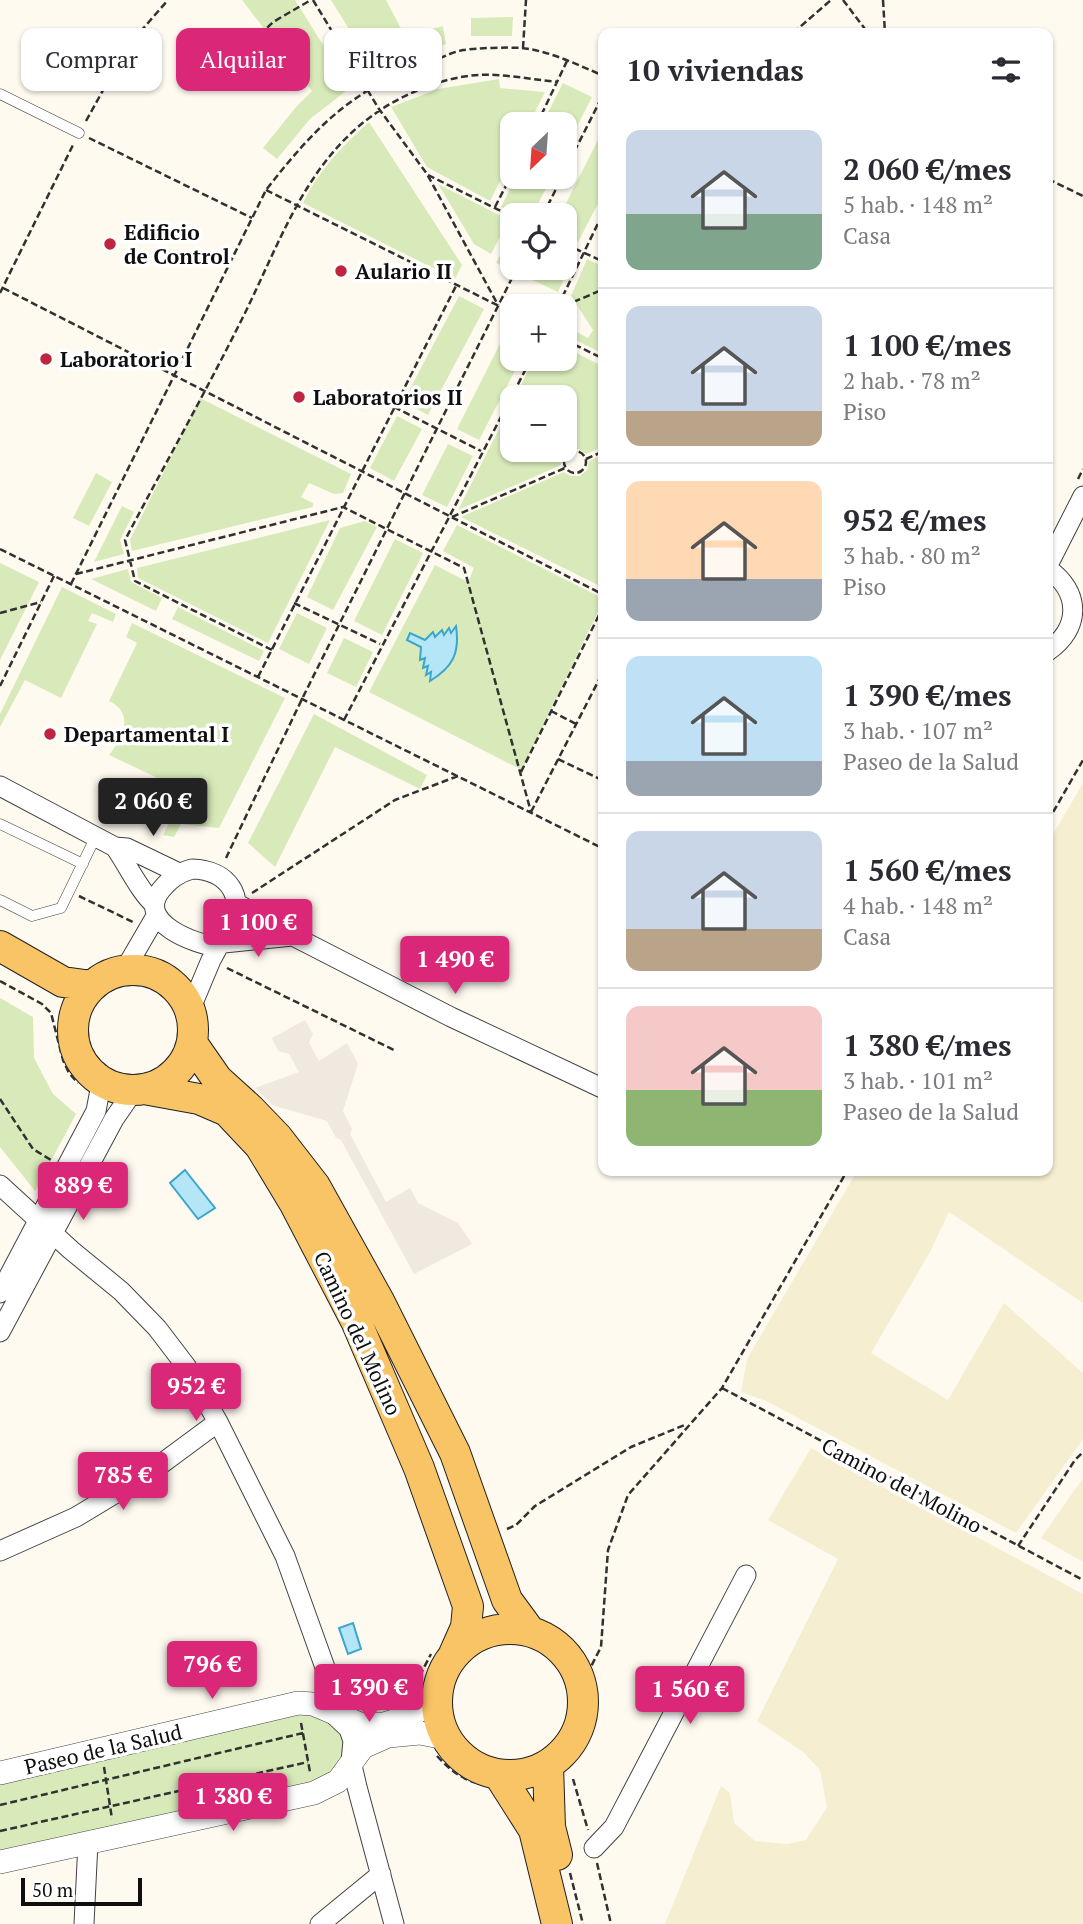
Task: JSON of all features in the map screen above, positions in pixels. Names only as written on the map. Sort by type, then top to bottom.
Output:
[{"type":"main road","points":[[0,946],[62,982],[92,986]]},
{"type":"main road","points":[[0,965],[53,998],[74,1022]]},
{"type":"main road","points":[[138,970],[164,979],[175,987],[190,1010],[193,1027],[191,1044],[185,1060],[175,1073],[161,1083],[139,1089],[97,1088],[77,1053],[73,1038],[74,1022],[79,1003],[92,986],[124,971],[138,970]]},
{"type":"main road","name":"Camino del Molino","points":[[191,1044],[217,1079],[277,1137],[315,1186],[379,1301],[455,1453],[507,1600],[528,1630]]},
{"type":"main road","name":"Camino del Molino","points":[[139,1089],[199,1099],[227,1111],[260,1146],[295,1204],[356,1321],[419,1468],[468,1606],[466,1628],[445,1649]]},
{"type":"main road","points":[[491,1780],[524,1774],[548,1765],[563,1753],[574,1738],[583,1712],[582,1685],[571,1660],[552,1642],[528,1630],[501,1629],[475,1636],[445,1649],[429,1721],[459,1755],[491,1780],[534,1830],[557,1924]]},
{"type":"main road","points":[[548,1765],[550,1827],[575,1924]]},
{"type":"street","points":[[1053,557],[1083,496]]},
{"type":"street","points":[[1053,571],[1068,588],[1073,602],[1073,617],[1068,631],[1053,648]]},
{"type":"street","points":[[0,786],[116,847],[127,848],[179,873]]},
{"type":"street","points":[[116,847],[132,871],[153,917],[205,946],[218,950],[293,936]]},
{"type":"street","points":[[124,971],[153,917],[156,896],[170,880],[179,873],[192,869],[206,869],[218,874],[233,891],[236,914],[190,1010]]},
{"type":"street","points":[[236,903],[293,936],[451,1017],[598,1086]]},
{"type":"street","points":[[0,1293],[96,1111],[97,1088]]},
{"type":"street","points":[[0,1332],[121,1107],[139,1089]]},
{"type":"street","points":[[0,1185],[39,1222],[121,1291],[157,1328],[186,1366],[218,1422],[285,1556],[327,1673],[331,1693],[329,1710],[349,1729],[353,1741],[351,1761],[394,1924]]},
{"type":"street","points":[[0,1550],[76,1517],[149,1473],[218,1422]]},
{"type":"street","points":[[594,1848],[614,1827],[746,1575]]},
{"type":"street","name":"Paseo de la Salud","points":[[0,1773],[298,1703],[313,1704],[360,1724],[429,1721]]},
{"type":"street","points":[[0,1862],[314,1793],[338,1781],[363,1747],[429,1721]]},
{"type":"street","points":[[84,1924],[88,1842]]},
{"type":"street","points":[[320,1924],[381,1874]]},
{"type":"lane","points":[[0,94],[79,133]]},
{"type":"lane","points":[[0,824],[83,864]]},
{"type":"lane","points":[[0,900],[32,916],[61,908],[96,836]]},
{"type":"path","points":[[267,28],[312,0],[329,28]]},
{"type":"path","points":[[523,48],[526,0]]},
{"type":"path","points":[[799,28],[831,0]]},
{"type":"path","points":[[843,0],[864,28]]},
{"type":"path","points":[[883,0],[886,28]]},
{"type":"path","points":[[442,57],[464,50],[523,48],[598,74]]},
{"type":"path","points":[[543,112],[567,61]]},
{"type":"path","points":[[272,650],[135,581],[125,540],[204,391],[297,205],[318,168],[335,148],[379,109],[437,81],[493,75],[558,82]]},
{"type":"path","points":[[71,584],[266,190],[299,147],[334,114],[364,91]]},
{"type":"path","points":[[368,91],[426,174],[498,305]]},
{"type":"path","points":[[578,144],[598,105]]},
{"type":"path","points":[[79,133],[252,218]]},
{"type":"path","points":[[426,174],[500,210]]},
{"type":"path","points":[[1053,181],[1083,196]]},
{"type":"path","points":[[495,207],[504,189]]},
{"type":"path","points":[[266,190],[498,305]]},
{"type":"path","points":[[564,294],[598,223]]},
{"type":"path","points":[[577,249],[598,259]]},
{"type":"path","points":[[218,874],[511,280]]},
{"type":"path","points":[[258,677],[457,284]]},
{"type":"path","points":[[3,288],[598,591]]},
{"type":"path","points":[[577,300],[598,292]]},
{"type":"path","points":[[577,346],[598,356]]},
{"type":"path","points":[[344,720],[524,371]]},
{"type":"path","points":[[394,407],[481,451]]},
{"type":"path","points":[[572,452],[579,452],[586,459],[585,468],[580,473],[573,474],[565,467],[564,460],[572,452]]},
{"type":"path","points":[[586,459],[598,454]]},
{"type":"path","points":[[450,516],[565,467]]},
{"type":"path","points":[[76,574],[343,508],[464,568],[531,812]]},
{"type":"path","points":[[0,549],[598,846]]},
{"type":"path","points":[[0,686],[54,576]]},
{"type":"path","points":[[0,612],[41,602]]},
{"type":"path","points":[[294,603],[381,645]]},
{"type":"path","points":[[520,774],[598,617]]},
{"type":"path","points":[[531,812],[598,682]]},
{"type":"path","points":[[551,711],[576,724]]},
{"type":"path","points":[[558,760],[598,778]]},
{"type":"path","points":[[1053,812],[1083,760]]},
{"type":"path","points":[[236,903],[395,800],[458,776]]},
{"type":"path","points":[[70,891],[153,917]]},
{"type":"path","points":[[218,950],[394,1050]]},
{"type":"path","points":[[0,981],[42,1004],[51,1013],[69,1073],[97,1088]]},
{"type":"path","points":[[0,1098],[33,1149],[67,1168]]},
{"type":"path","points":[[582,1685],[601,1647],[608,1550],[628,1495],[722,1388],[844,1176]]},
{"type":"path","name":"Camino del Molino","points":[[722,1388],[1083,1580]]},
{"type":"path","points":[[485,1538],[516,1525],[535,1507],[631,1447],[690,1423]]},
{"type":"path","points":[[1017,1546],[1074,1460],[1083,1452]]},
{"type":"path","points":[[445,1649],[419,1677],[429,1721],[451,1771],[467,1780],[491,1780]]},
{"type":"path","points":[[298,1703],[314,1793]]},
{"type":"path","points":[[0,1805],[303,1733]]},
{"type":"path","points":[[102,1749],[114,1836]]},
{"type":"path","points":[[0,1831],[308,1762]]},
{"type":"shaded area","points":[[1083,783],[1083,1303],[949,1212],[930,1252],[871,1353],[948,1400],[1004,1303],[1083,1373],[1083,1439],[1016,1533],[766,1401],[741,1392],[747,1359],[854,1176],[1053,1176],[1053,834]]},
{"type":"shaded area","points":[[305,1020],[313,1034],[309,1043],[319,1061],[347,1043],[358,1064],[343,1111],[352,1129],[350,1134],[386,1202],[410,1188],[418,1203],[458,1223],[472,1244],[414,1274],[341,1140],[336,1138],[327,1121],[272,1105],[255,1088],[299,1072],[289,1054],[278,1051],[272,1038]]},
{"type":"shaded area","points":[[811,1448],[1083,1594],[1083,1924],[665,1924],[721,1786],[730,1793],[734,1823],[755,1841],[787,1844],[806,1840],[827,1807],[820,1770],[803,1752],[757,1721],[838,1559],[768,1520]]},
{"type":"shaded area","points":[[1083,1478],[1083,1562],[1041,1538]]},
{"type":"green space","points":[[242,0],[295,0],[324,46],[324,91],[346,91],[310,119],[277,159],[263,148],[312,91],[310,28],[264,28]]},
{"type":"green space","points":[[331,0],[386,0],[401,28],[348,28]]},
{"type":"green space","points":[[513,17],[512,36],[471,36],[471,18]]},
{"type":"green space","points":[[443,26],[446,44],[442,45],[442,28],[435,28]]},
{"type":"green space","points":[[499,79],[500,88],[545,92],[535,112],[500,112],[500,181],[490,201],[427,167],[391,107],[433,91],[442,91],[442,88]]},
{"type":"green space","points":[[563,83],[592,97],[578,124],[578,112],[548,112]]},
{"type":"green space","points":[[369,122],[462,265],[455,279],[303,203],[332,159]]},
{"type":"green space","points":[[598,140],[598,204],[578,242],[577,203],[566,203],[573,189],[578,189],[578,179]]},
{"type":"green space","points":[[438,184],[500,215],[500,237],[491,254],[474,244]]},
{"type":"green space","points":[[510,189],[546,189],[538,203],[503,203]]},
{"type":"green space","points":[[587,259],[598,264],[598,351],[577,341],[577,332],[588,338],[593,330],[577,305],[577,294],[572,294]]},
{"type":"green space","points":[[532,280],[564,280],[558,292]]},
{"type":"green space","points":[[459,296],[484,309],[428,415],[403,402]]},
{"type":"green space","points":[[500,344],[500,371],[515,371],[508,385],[500,385],[500,400],[479,440],[457,429]]},
{"type":"green space","points":[[577,353],[598,364],[598,449],[586,454],[577,449],[577,385],[521,385],[528,371],[577,371]]},
{"type":"green space","points":[[200,398],[351,474],[343,493],[334,494],[309,483],[301,497],[313,503],[313,507],[132,551],[130,540]]},
{"type":"green space","points":[[397,416],[422,429],[394,481],[370,468]]},
{"type":"green space","points":[[500,427],[500,462],[562,462],[561,465],[458,510]]},
{"type":"green space","points":[[448,444],[473,456],[447,507],[422,495]]},
{"type":"green space","points":[[598,457],[598,585],[461,517],[564,472],[570,476],[580,476],[587,470],[589,461]]},
{"type":"green space","points":[[96,473],[112,482],[89,526],[73,518]]},
{"type":"green space","points":[[122,506],[134,512],[120,540],[124,554],[94,562]]},
{"type":"green space","points":[[330,520],[268,643],[138,578],[137,568]]},
{"type":"green space","points":[[365,521],[377,527],[333,610],[307,597],[340,528]]},
{"type":"green space","points":[[457,525],[598,596],[598,612],[522,770],[369,692],[435,565],[468,582],[474,568],[443,551]],"holes":[[[455,627],[430,680],[432,671],[425,657],[420,659],[421,647],[433,633],[434,637],[443,636]]]},
{"type":"green space","points":[[395,539],[423,553],[382,635],[354,621]]},
{"type":"green space","points":[[0,563],[39,582],[0,660]]},
{"type":"green space","points":[[128,569],[131,582],[162,598],[156,611],[91,579]]},
{"type":"green space","points":[[62,587],[116,614],[113,622],[92,613],[88,621],[97,624],[61,698],[25,680],[0,727],[0,714]]},
{"type":"green space","points":[[178,607],[264,651],[259,661],[172,619]]},
{"type":"green space","points":[[297,613],[327,628],[309,664],[279,649]]},
{"type":"green space","points":[[132,623],[285,698],[219,828],[181,824],[174,837],[163,835],[175,811],[171,809],[181,789],[109,755],[119,741],[124,726],[122,712],[109,701],[137,643],[126,637]]},
{"type":"green space","points":[[344,638],[373,652],[356,687],[327,673]]},
{"type":"green space","points":[[314,714],[427,775],[420,789],[335,747],[275,867],[248,843]]},
{"type":"green space","points":[[0,998],[33,1017],[34,1058],[53,1094],[76,1114],[35,1191],[0,1147]]},
{"type":"green space","points":[[309,1711],[338,1728],[343,1739],[343,1753],[337,1768],[314,1784],[0,1856],[0,1781]]},
{"type":"water","points":[[456,626],[456,652],[449,665],[430,681],[431,672],[426,675],[428,666],[423,668],[425,658],[420,660],[421,647],[407,640],[410,633],[425,640],[433,632],[435,637],[442,630],[444,635],[449,628],[451,633]]},
{"type":"water","points":[[185,1170],[215,1208],[198,1219],[170,1183]]},
{"type":"water","points":[[353,1623],[361,1649],[348,1654],[339,1628]]},
{"type":"place","name":"Edificio de Control","points":[[110,244]]},
{"type":"place","name":"Aulario II","points":[[341,271]]},
{"type":"place","name":"Laboratorio I","points":[[46,359]]},
{"type":"place","name":"Laboratorios II","points":[[299,397]]},
{"type":"place","name":"Departamental I","points":[[50,734]]}]
